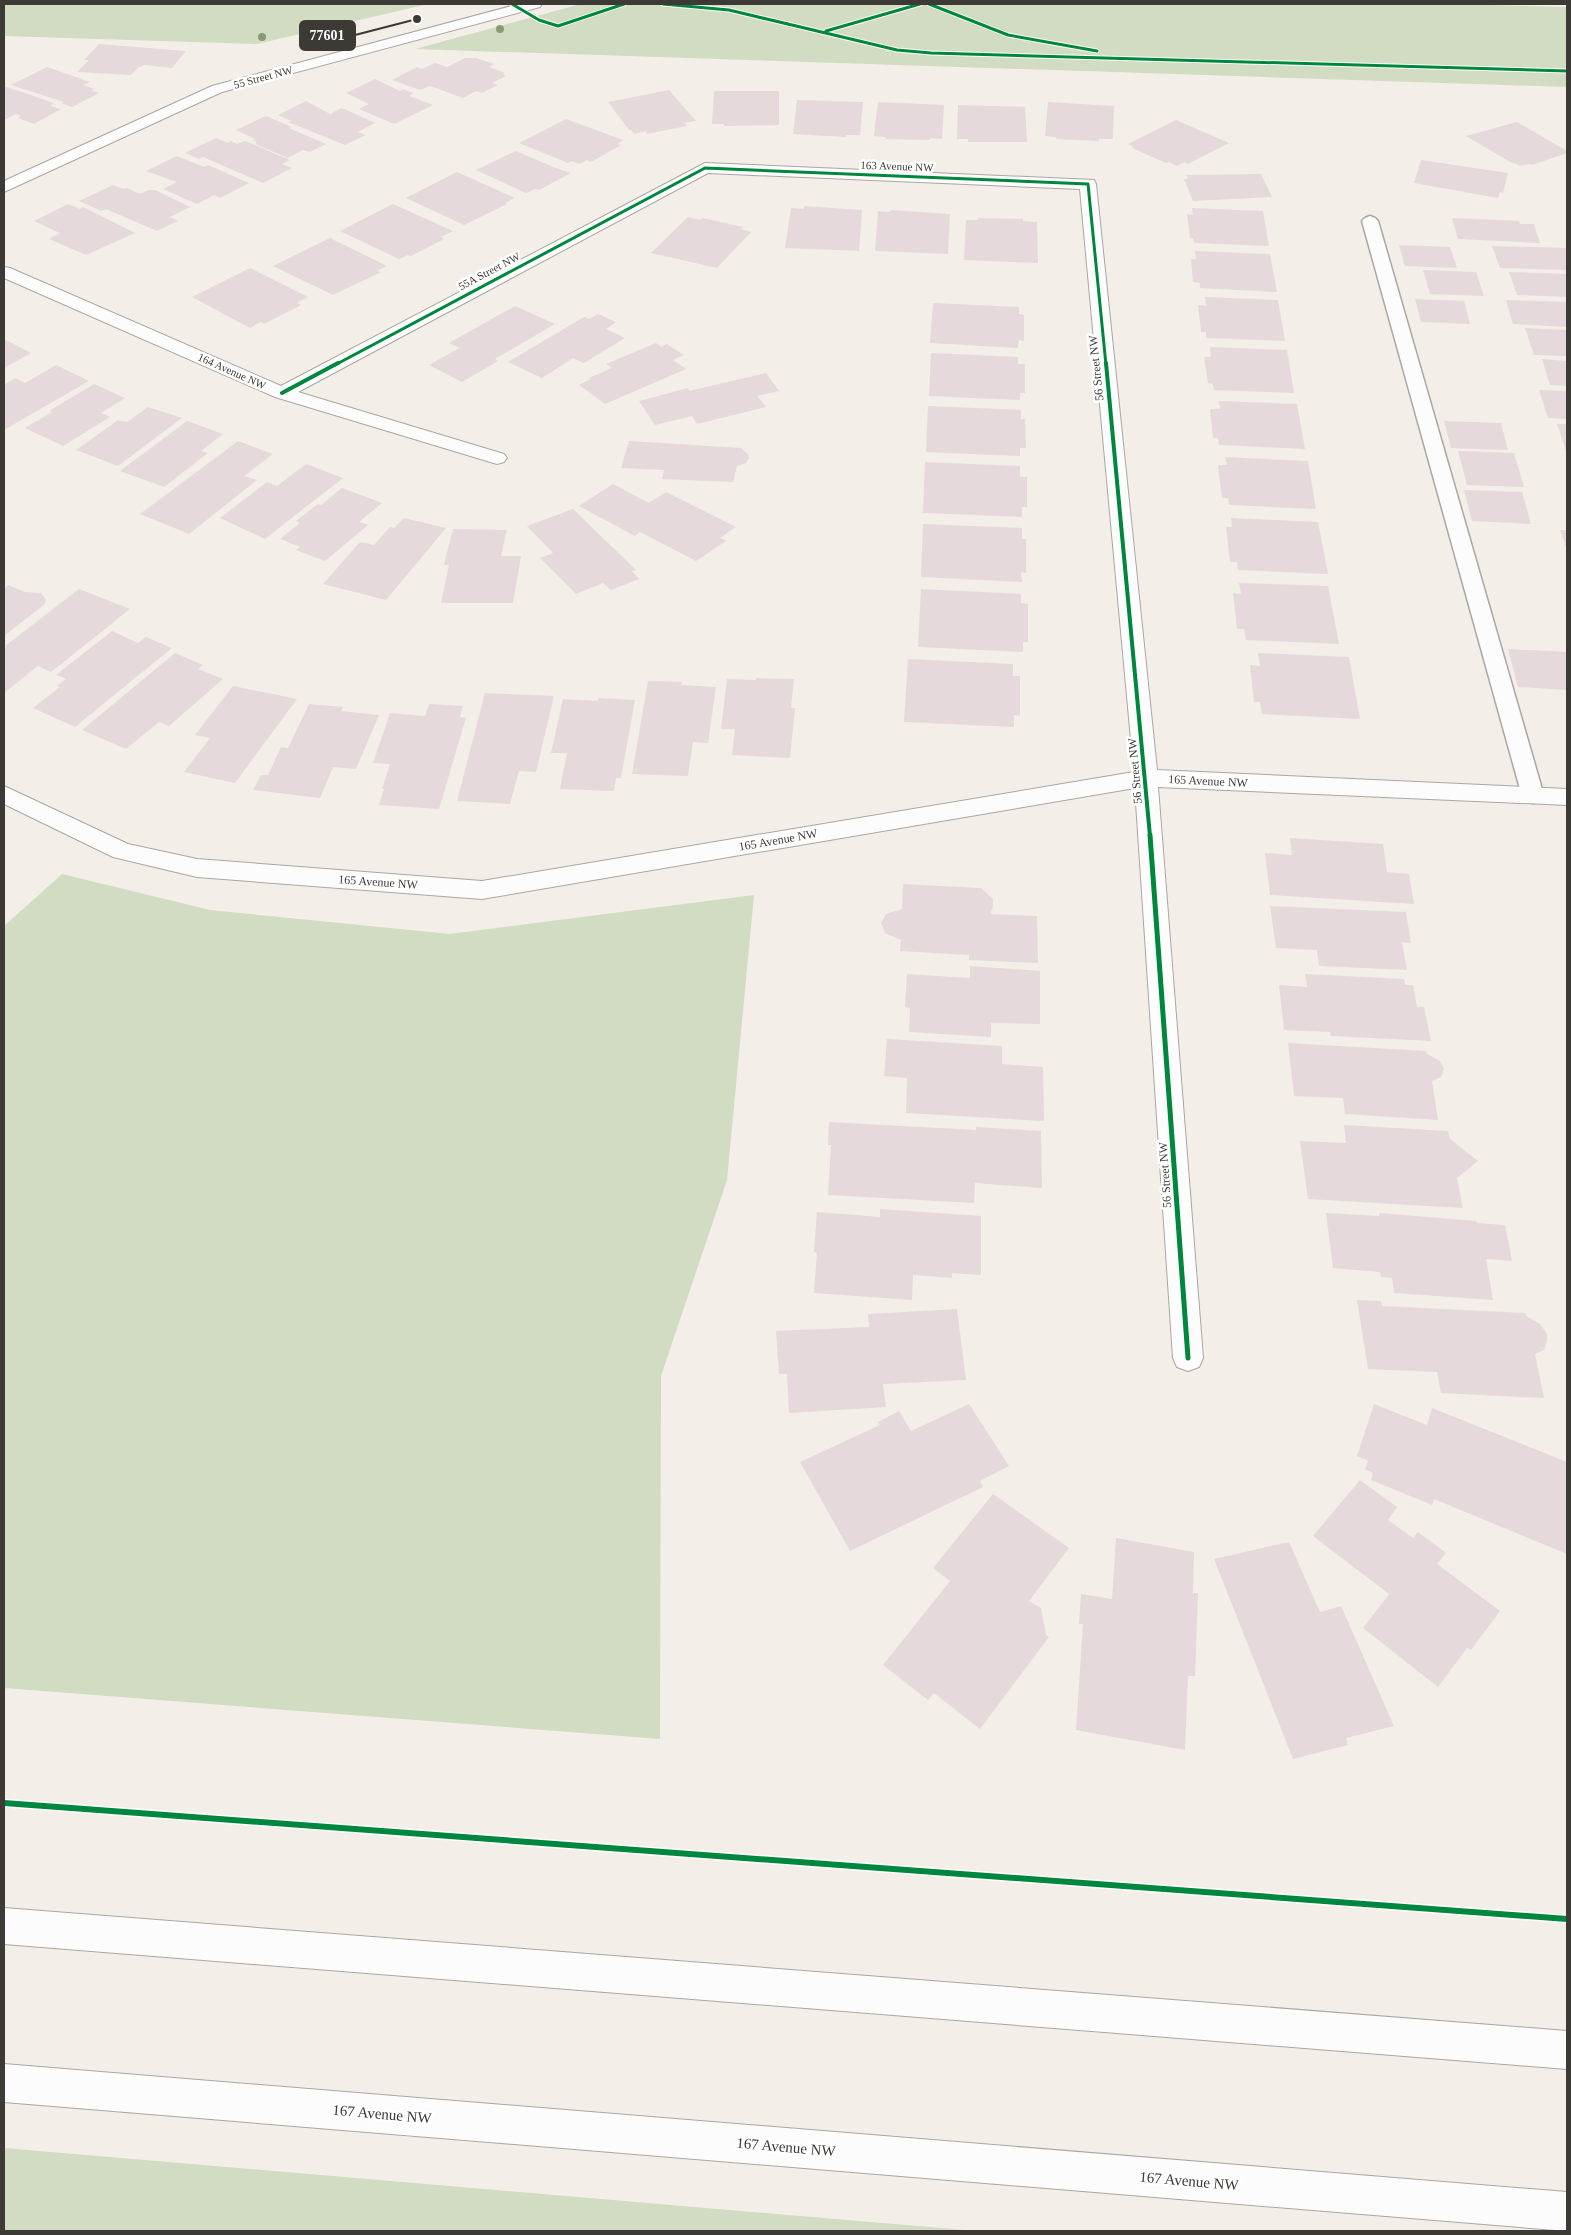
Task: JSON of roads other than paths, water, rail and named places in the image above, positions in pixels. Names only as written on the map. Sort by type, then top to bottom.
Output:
[{"type":"street","name":"55 Street NW","points":[[4,187],[217,89],[535,4]]},
{"type":"street","name":"163 Avenue NW","points":[[705,168],[1088,184]]},
{"type":"street","name":"55A Street NW","points":[[282,393],[705,168]]},
{"type":"street","name":"56 Street NW","points":[[1088,184],[1146,778],[1188,1358]]},
{"type":"street","name":"164 Avenue NW","points":[[4,272],[282,393],[497,458]]},
{"type":"street","name":"165 Avenue NW","points":[[4,794],[122,851],[197,868],[482,890],[1146,778],[1567,797]]},
{"type":"street","points":[[4,1926],[1567,2050]]},
{"type":"street","name":"167 Avenue NW","points":[[4,2083],[1567,2212]]},
{"type":"lane","points":[[1370,221],[1533,796]]},
{"type":"place","name":"77601","points":[[417,19]]}]
